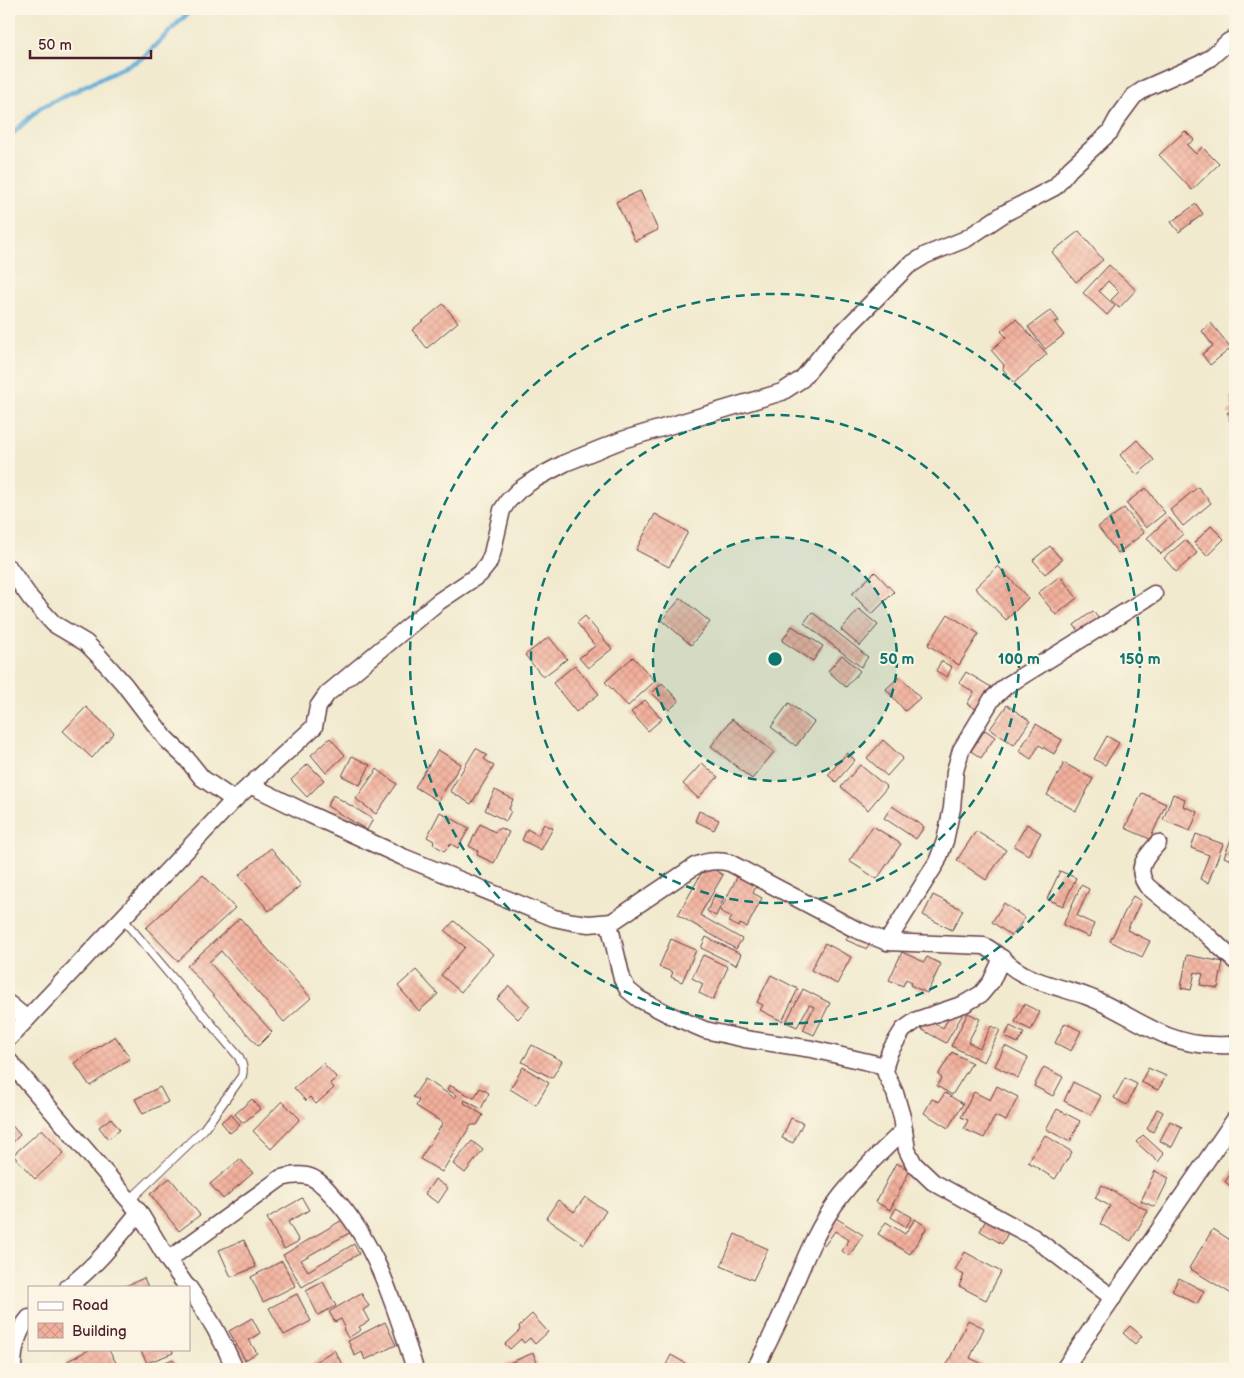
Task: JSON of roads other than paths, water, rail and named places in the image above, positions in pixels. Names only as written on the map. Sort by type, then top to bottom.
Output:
[{"type":"street","points":[[9,1038],[234,800],[314,727],[318,707],[327,694],[438,602],[480,574],[488,564],[492,554],[500,512],[519,490],[565,463],[622,440],[782,392],[802,380],[828,347],[908,266],[926,255],[966,239],[1005,213],[1055,187],[1070,169],[1110,132],[1117,118],[1134,96],[1146,88],[1200,64],[1235,38]]},
{"type":"street","points":[[9,568],[31,599],[50,620],[61,629],[86,643],[98,655],[124,684],[166,739],[186,758],[202,778],[234,800]]},
{"type":"street","points":[[887,942],[937,862],[945,841],[952,808],[955,771],[961,750],[992,699],[1006,686],[1154,594]]},
{"type":"street","points":[[250,785],[402,857],[554,918],[581,923],[609,923],[695,866],[702,863],[720,861],[730,863],[855,929],[887,942],[977,944],[993,950],[1017,970],[1036,980],[1099,1002],[1132,1020],[1177,1040],[1198,1046],[1229,1046],[1235,1044]]},
{"type":"street","points":[[1158,842],[1144,860],[1141,872],[1142,880],[1235,961]]},
{"type":"street","points":[[609,923],[622,979],[628,990],[639,999],[705,1030],[745,1039],[812,1049],[885,1066]]},
{"type":"street","points":[[1002,958],[991,982],[981,994],[964,1004],[917,1020],[904,1030],[890,1051],[885,1066],[886,1074],[895,1093],[902,1117],[906,1150],[914,1164],[933,1182],[1033,1237],[1113,1298]]},
{"type":"street","points":[[9,1004],[27,1019]]},
{"type":"street","points":[[9,1061],[134,1206],[187,1286]]},
{"type":"street","points":[[1064,1369],[1235,1119]]},
{"type":"street","points":[[755,1369],[784,1310],[809,1249],[840,1196],[865,1168],[904,1130]]},
{"type":"street","points":[[168,1260],[281,1178],[293,1175],[309,1176],[322,1184],[362,1234],[377,1262],[415,1369]]},
{"type":"street","points":[[69,1286],[81,1278],[104,1254],[134,1206]]},
{"type":"street","points":[[190,1291],[199,1302],[225,1347],[235,1369]]},
{"type":"street","points":[[12,1369],[13,1354],[19,1334],[28,1320]]},
{"type":"lane","points":[[123,919],[239,1057],[243,1065],[242,1076],[204,1129],[134,1206]]},
{"type":"waterway","points":[[9,137],[40,108],[143,58],[192,9]]}]
